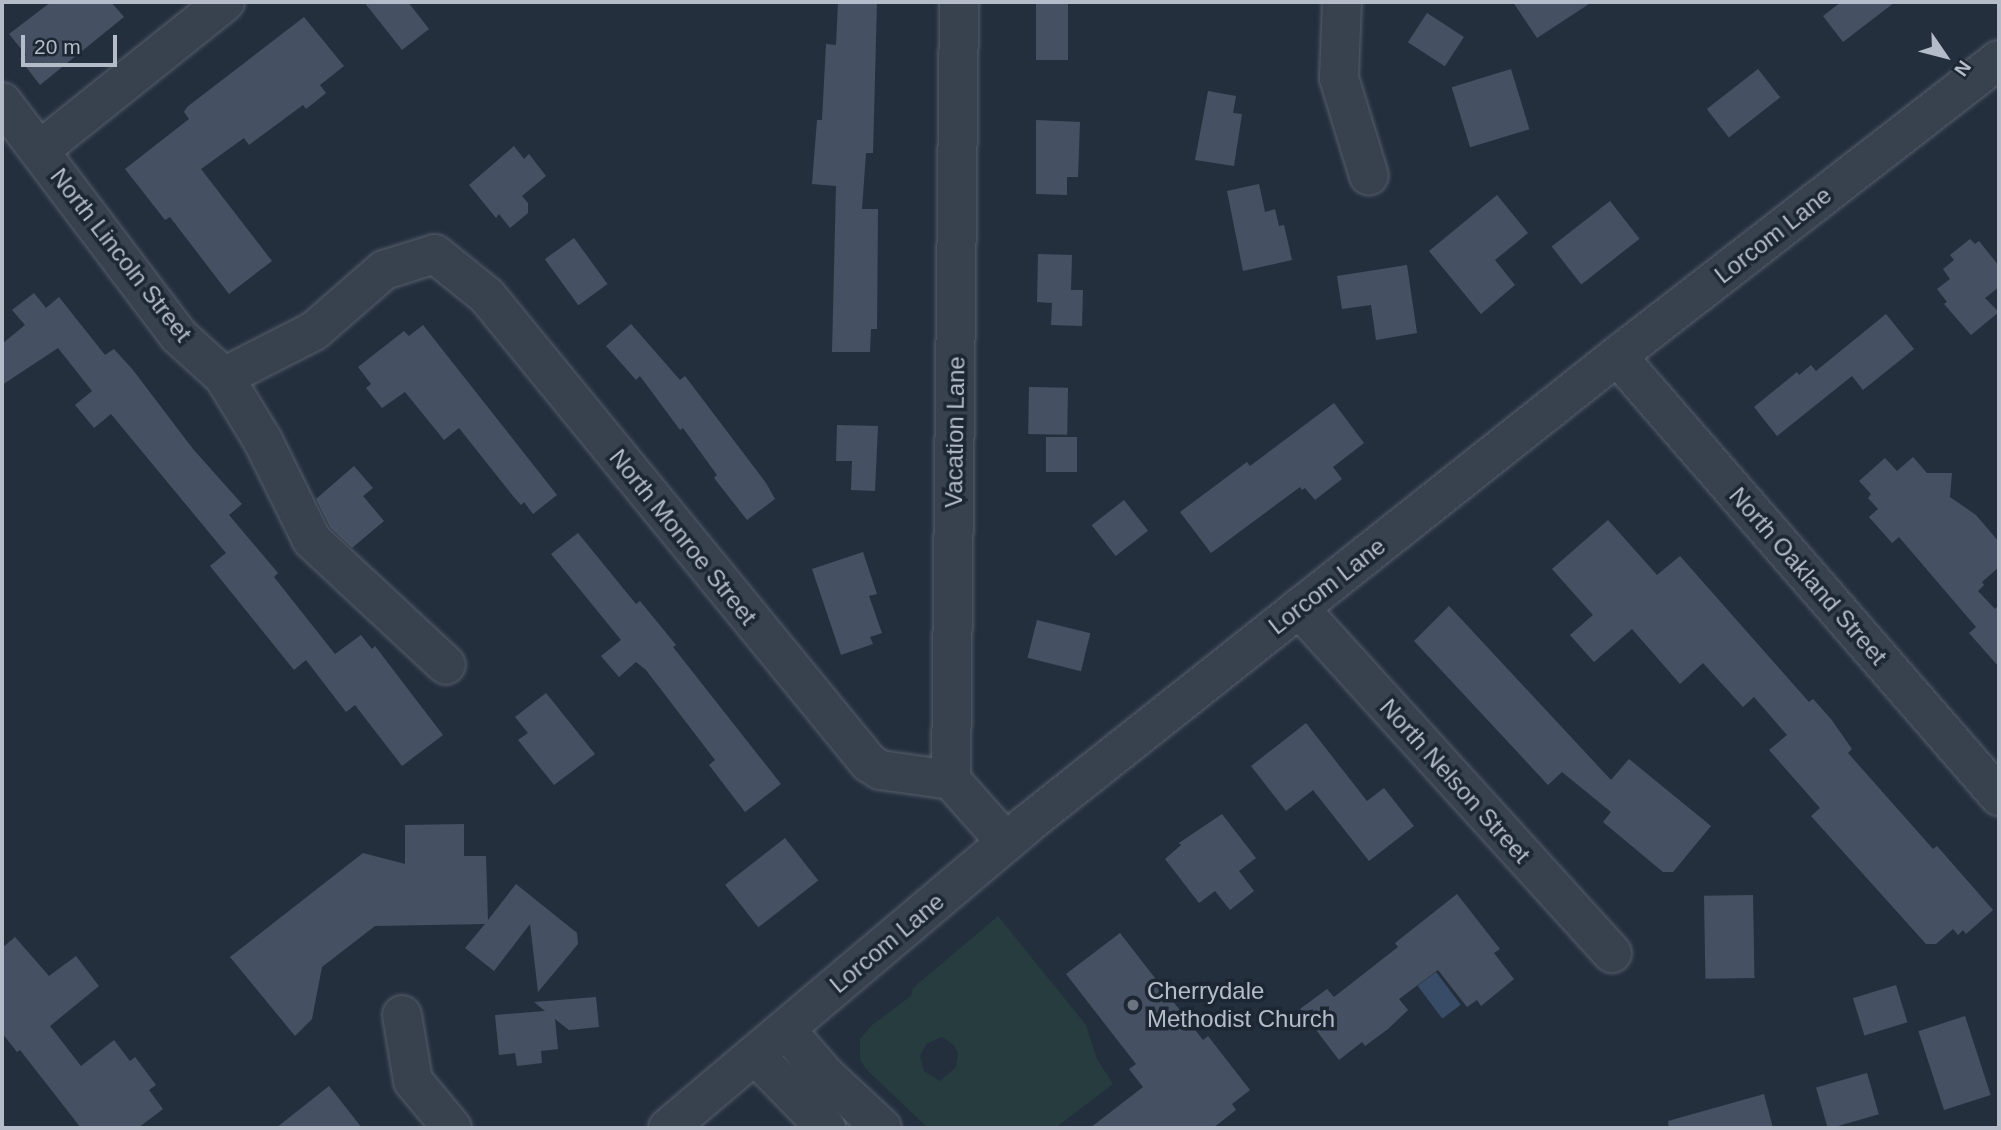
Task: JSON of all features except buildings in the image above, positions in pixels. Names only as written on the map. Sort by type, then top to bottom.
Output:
[{"type":"street","points":[[40,150],[225,2]]},
{"type":"street","name":"Vacation Lane","points":[[951,780],[959,2]]},
{"type":"street","points":[[1342,2],[1339,78],[1368,176]]},
{"type":"street","name":"Lorcom Lane","points":[[668,1128],[1006,842],[1617,356],[1999,60]]},
{"type":"street","name":"North Lincoln Street","points":[[2,103],[179,336],[225,377],[263,441],[312,540],[446,665]]},
{"type":"street","name":"North Monroe Street","points":[[225,377],[314,331],[384,270],[435,254],[487,296],[869,763],[880,770],[951,780]]},
{"type":"street","name":"North Oakland Street","points":[[1617,356],[1999,796]]},
{"type":"street","name":"North Nelson Street","points":[[1299,608],[1612,953]]},
{"type":"street","points":[[951,780],[1006,842]]},
{"type":"street","points":[[402,1015],[413,1081],[452,1128]]},
{"type":"street","points":[[786,1030],[826,1076],[882,1128]]},
{"type":"street","points":[[755,1055],[826,1128]]},
{"type":"green space","points":[[998,916],[1086,1025],[1097,1059],[1113,1084],[1055,1128],[928,1128],[867,1070],[860,1060],[860,1039],[871,1026],[911,996],[913,988]],"holes":[[[942,1037],[954,1045],[958,1053],[956,1067],[940,1081],[924,1071],[920,1056],[926,1044]]]},
{"type":"water","points":[[1436,972],[1461,1005],[1442,1019],[1418,986]]},
{"type":"place","name":"Cherrydale Methodist Church","points":[[1133,1005]]}]
